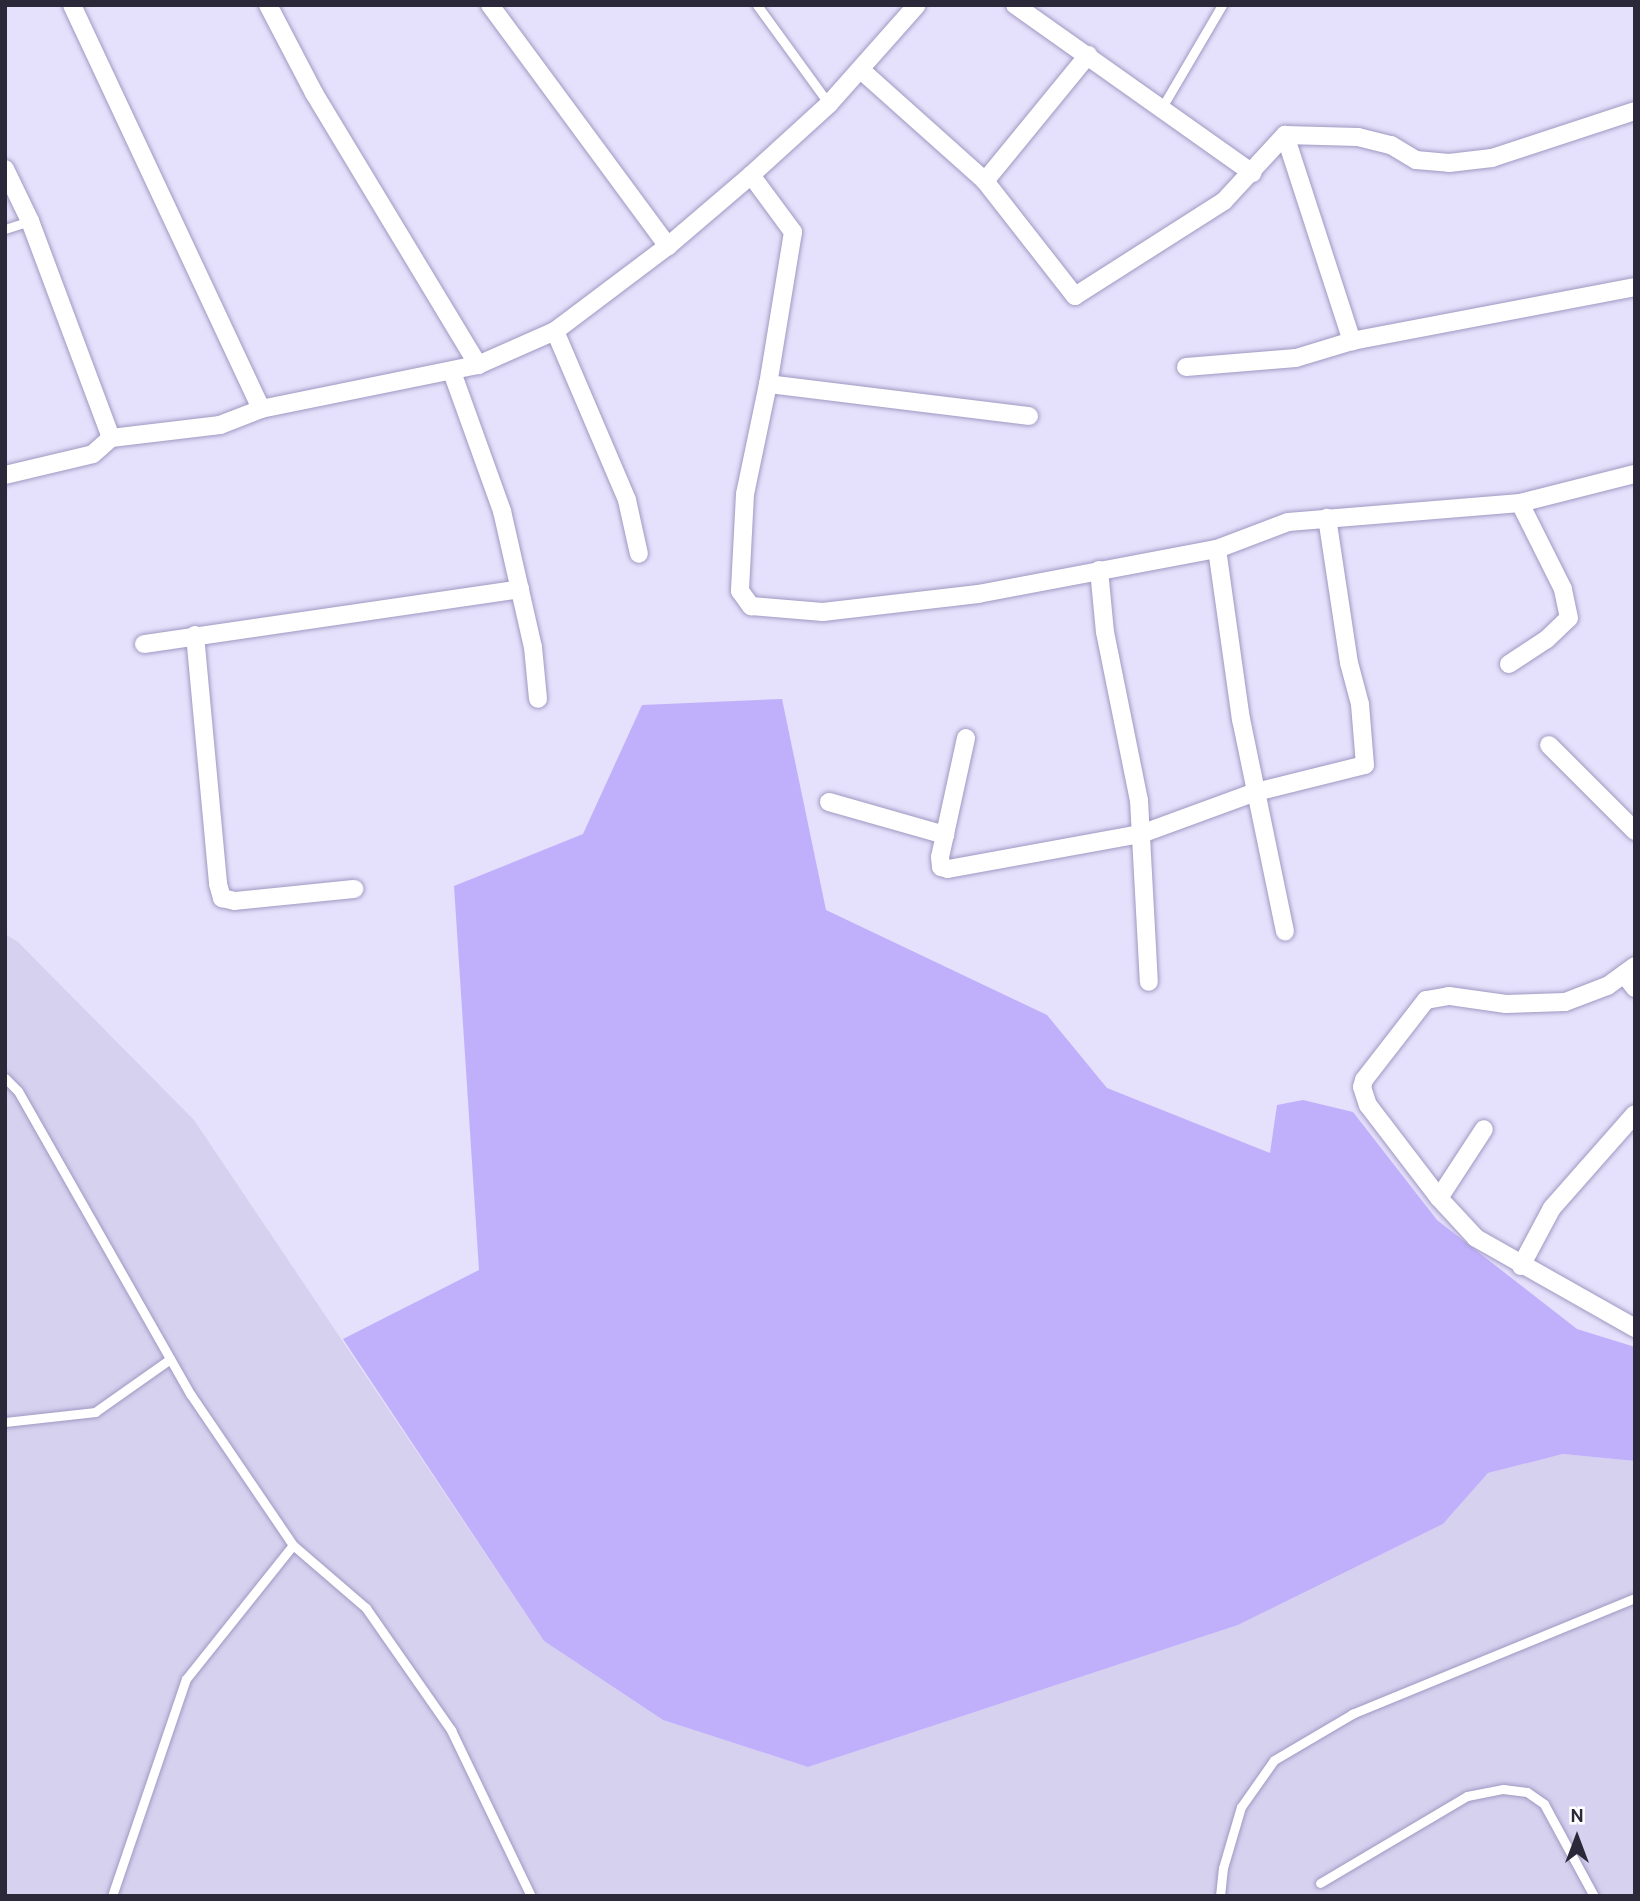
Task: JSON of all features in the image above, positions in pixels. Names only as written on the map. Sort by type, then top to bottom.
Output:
[{"type":"street","points":[[72,5],[261,409]]},
{"type":"street","points":[[268,5],[314,93],[478,365]]},
{"type":"street","points":[[490,5],[668,246]]},
{"type":"street","points":[[5,475],[93,454],[111,438],[220,425],[261,409],[452,372],[478,365],[555,331],[668,246],[751,175],[829,104],[917,5]]},
{"type":"street","points":[[1016,5],[1252,173]]},
{"type":"street","points":[[985,181],[1088,55]]},
{"type":"street","points":[[861,71],[985,181],[1075,296],[1224,201],[1285,135]]},
{"type":"street","points":[[1285,135],[1358,137],[1391,145],[1416,160],[1449,163],[1492,158],[1635,111]]},
{"type":"street","points":[[1285,135],[1352,341]]},
{"type":"street","points":[[5,169],[30,221],[111,438]]},
{"type":"street","points":[[751,175],[793,232],[768,384],[745,494],[740,591],[751,606],[823,612],[978,594],[1217,550],[1288,522],[1420,514],[1520,503],[1635,474]]},
{"type":"street","points":[[1186,367],[1296,358],[1352,341],[1635,287]]},
{"type":"street","points":[[555,331],[627,500],[639,554]]},
{"type":"street","points":[[452,372],[502,511],[533,647],[538,699]]},
{"type":"street","points":[[768,384],[1029,416]]},
{"type":"street","points":[[1510,664],[1547,639],[1569,618],[1563,589],[1520,503]]},
{"type":"street","points":[[966,738],[940,865],[948,869],[1141,834],[1256,792],[1365,765],[1360,704],[1349,663],[1327,518]]},
{"type":"street","points":[[1217,550],[1241,719],[1285,931]]},
{"type":"street","points":[[1099,570],[1104,632],[1139,800],[1149,982]]},
{"type":"street","points":[[144,644],[520,589]]},
{"type":"street","points":[[195,635],[218,884],[222,898],[235,901],[355,889]]},
{"type":"street","points":[[1549,744],[1635,831]]},
{"type":"street","points":[[829,802],[945,835]]},
{"type":"street","points":[[1631,976],[1565,1002],[1506,1004],[1449,996],[1426,1000],[1364,1080],[1362,1087],[1368,1105],[1439,1198],[1476,1238],[1521,1266],[1635,1328]]},
{"type":"street","points":[[1521,1266],[1552,1208],[1635,1114]]},
{"type":"street","points":[[1439,1198],[1484,1129]]},
{"type":"lane","points":[[757,5],[829,104]]},
{"type":"lane","points":[[1161,109],[1222,5]]},
{"type":"lane","points":[[5,229],[30,221]]},
{"type":"lane","points":[[5,1078],[18,1091],[191,1395],[293,1545],[366,1608],[451,1730],[531,1896]]},
{"type":"lane","points":[[5,1422],[95,1412],[170,1359]]},
{"type":"lane","points":[[112,1896],[186,1679],[293,1545]]},
{"type":"lane","points":[[1219,1895],[1223,1868],[1241,1807],[1273,1760],[1352,1714],[1635,1598]]},
{"type":"lane","points":[[1321,1883],[1466,1796],[1503,1789],[1527,1792],[1544,1804],[1594,1896]]},
{"type":"shaded area","points":[[782,699],[826,910],[1047,1015],[1107,1088],[1270,1153],[1277,1105],[1303,1100],[1353,1112],[1437,1220],[1577,1329],[1635,1347],[1635,1461],[1563,1454],[1488,1473],[1443,1524],[1238,1625],[808,1767],[663,1720],[544,1641],[343,1339],[479,1270],[454,886],[583,834],[642,705]]},
{"type":"shaded area","points":[[5,934],[18,942],[194,1120],[544,1641],[663,1720],[808,1767],[1238,1625],[1443,1524],[1488,1473],[1563,1454],[1635,1461],[1635,1896],[5,1896]]}]
